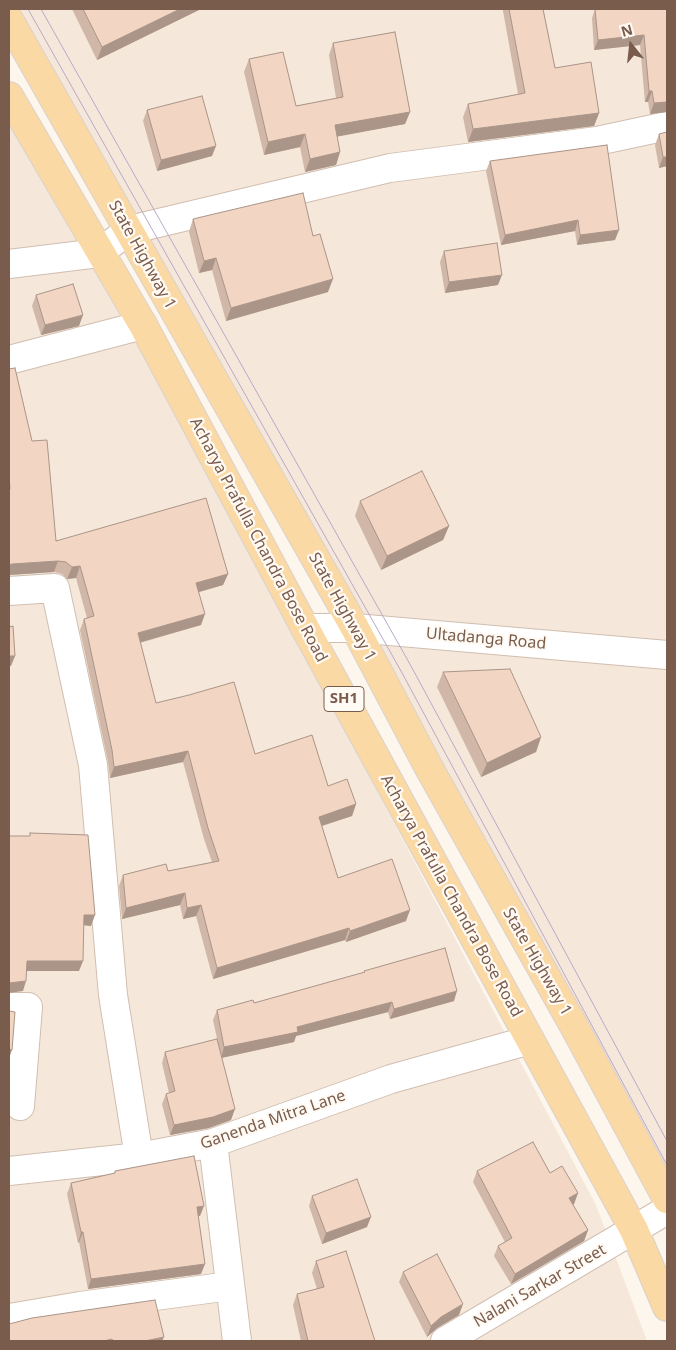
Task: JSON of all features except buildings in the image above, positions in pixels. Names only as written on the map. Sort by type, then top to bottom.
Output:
[{"type":"main road","name":"State Highway 1","points":[[9,20],[354,628],[429,768],[575,1028],[667,1199]]},
{"type":"main road","name":"Acharya Prafulla Chandra Bose Road","points":[[9,96],[99,253],[143,325],[634,1230],[667,1307]]},
{"type":"street","points":[[9,264],[99,253],[129,230],[390,168],[597,141],[667,126]]},
{"type":"street","points":[[9,360],[143,325]]},
{"type":"street","points":[[9,591],[55,588],[94,765],[113,995],[139,1157]]},
{"type":"street","name":"Ultadanga Road","points":[[306,628],[354,628],[667,655]]},
{"type":"street","points":[[9,1007],[28,1008],[20,1106]]},
{"type":"street","name":"Ganenda Mitra Lane","points":[[9,1171],[139,1157],[213,1143],[391,1079],[530,1040]]},
{"type":"street","points":[[213,1143],[237,1341]]},
{"type":"street","name":"Nalani Sarkar Street","points":[[445,1341],[667,1210]]},
{"type":"street","points":[[9,1318],[80,1306],[230,1286]]},
{"type":"shaded area","points":[[17,9],[667,9],[667,1212],[499,879]]},
{"type":"shaded area","points":[[9,95],[596,1205],[647,1341],[9,1341]]},
{"type":"tram line","points":[[28,9],[401,671],[667,1165]]},
{"type":"tram line","points":[[41,9],[411,666],[667,1141]]}]
